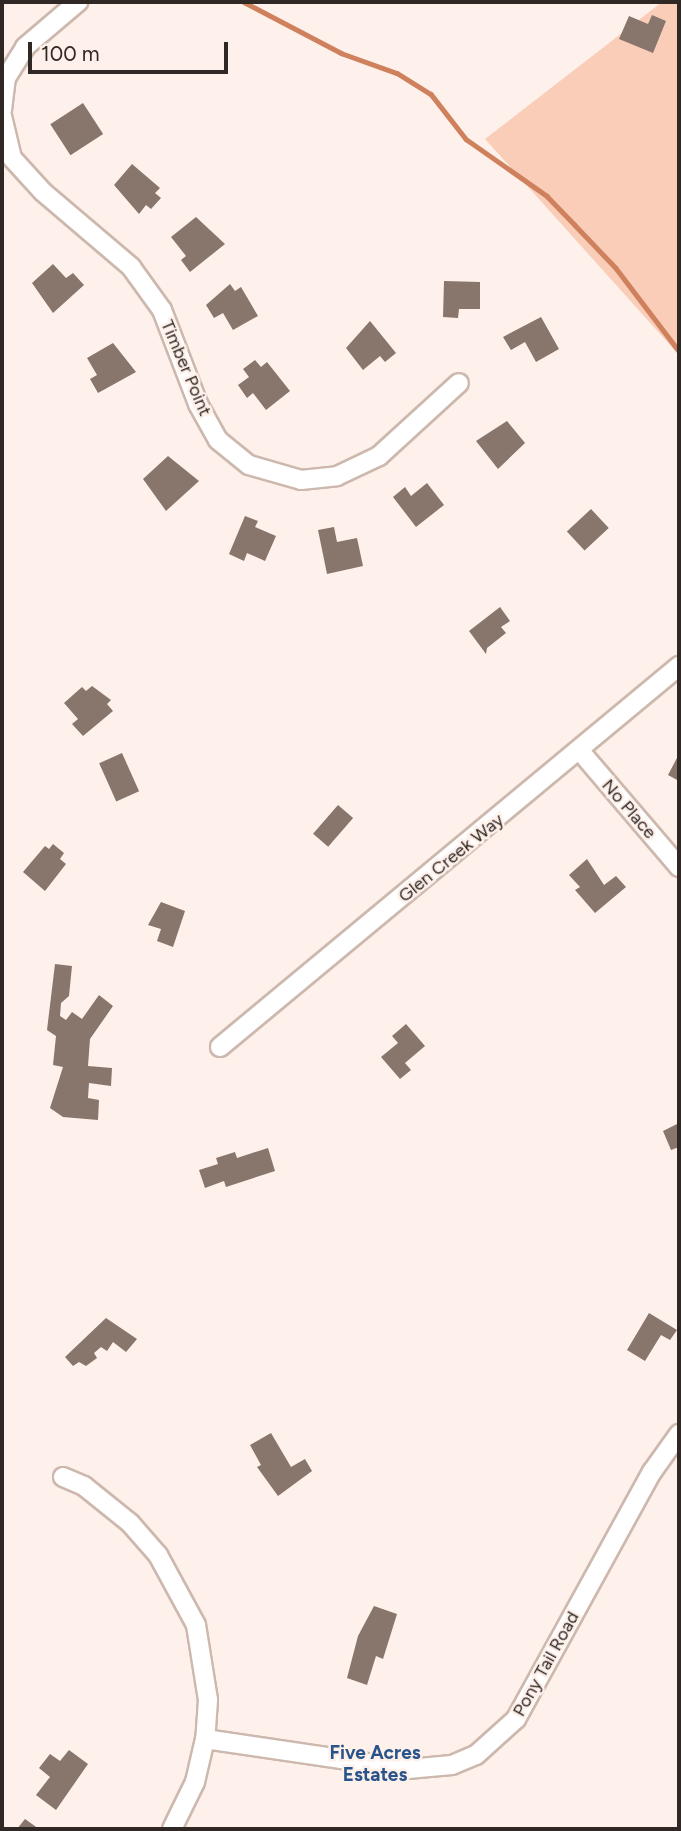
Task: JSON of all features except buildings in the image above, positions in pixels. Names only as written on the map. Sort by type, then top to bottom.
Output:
[{"type":"street","points":[[2,110],[6,78],[25,47],[78,2]]},
{"type":"street","name":"Timber Point","points":[[2,116],[12,158],[43,192],[131,267],[147,288],[162,310],[198,404],[218,440],[249,465],[301,480],[337,476],[379,456],[458,383]]},
{"type":"street","name":"Glen Creek Way","points":[[220,1047],[580,751],[679,666]]},
{"type":"street","name":"No Place","points":[[580,751],[679,867]]},
{"type":"street","name":"Pony Tail Road","points":[[205,1739],[408,1769],[452,1765],[476,1755],[516,1719],[652,1472],[679,1434]]},
{"type":"street","points":[[63,1477],[85,1486],[130,1523],[179,1586],[205,1662],[205,1739],[195,1782],[172,1829]]},
{"type":"shaded area","points":[[662,2],[679,2],[679,355],[485,139]]},
{"type":"waterway","points":[[244,2],[341,53],[397,73],[431,94],[466,139],[547,196],[575,225],[616,268],[679,351]]},
{"type":"district","name":"Five Acres Estates","points":[[375,1764]]}]
